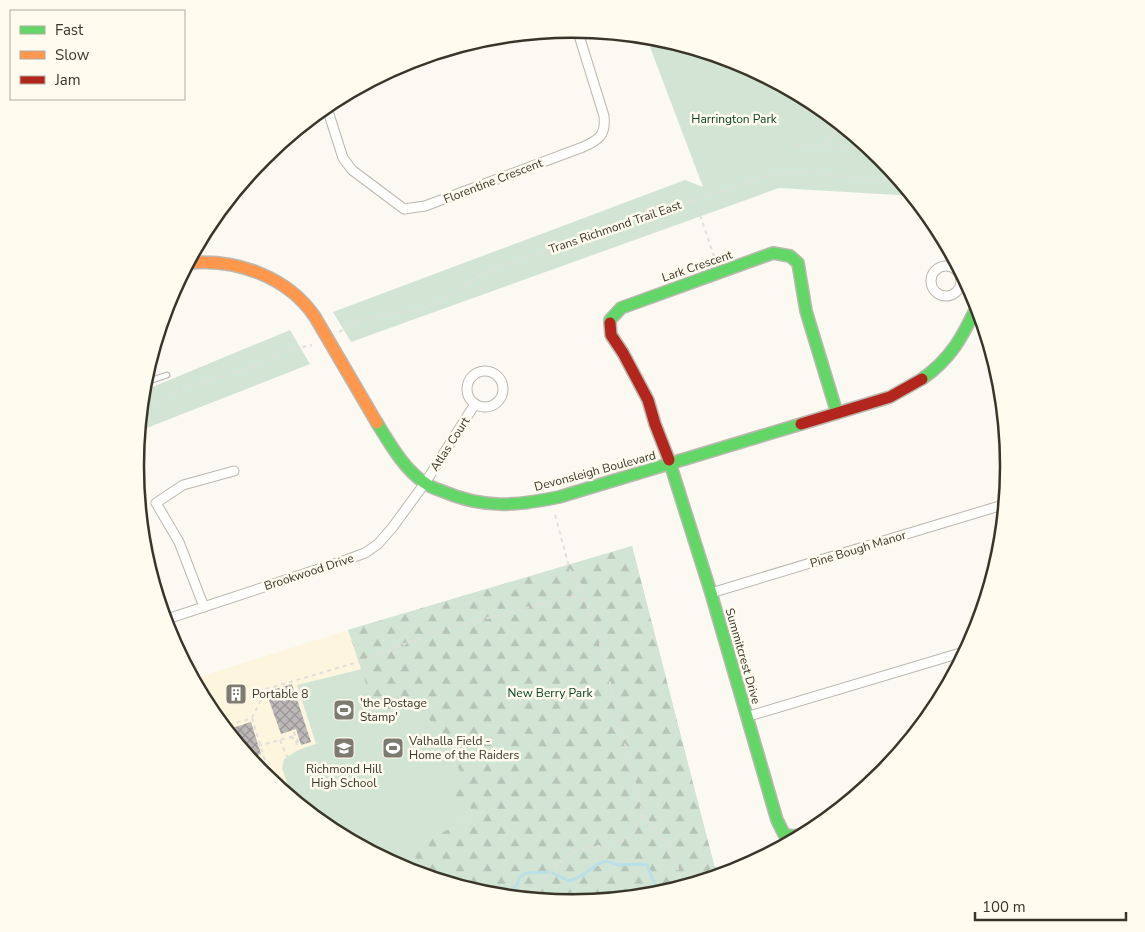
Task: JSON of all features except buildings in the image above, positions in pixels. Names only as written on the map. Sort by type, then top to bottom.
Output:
[{"type":"street","name":"Florentine Crescent","points":[[329,114],[344,158],[352,170],[404,209],[425,206],[583,147],[595,142],[602,136],[605,125],[604,116],[580,38]]},
{"type":"street","name":"Lark Crescent","points":[[671,464],[655,424],[648,400],[623,353],[611,335],[610,320],[621,308],[773,253],[786,254],[795,258],[798,263],[802,293],[809,322],[838,413]]},
{"type":"street","name":"Devonsleigh Boulevard","points":[[195,263],[221,263],[244,267],[285,286],[304,303],[322,328],[388,440],[407,465],[425,483],[449,494],[477,504],[498,506],[527,504],[559,497],[890,397],[910,387],[927,375],[956,346],[973,314]]},
{"type":"street","name":"Atlas Court","points":[[485,372],[492,373],[498,377],[503,389],[502,396],[498,402],[492,406],[485,407],[475,404],[469,396],[468,389],[473,377],[478,373],[485,372]]},
{"type":"street","name":"Atlas Court","points":[[425,483],[475,404]]},
{"type":"street","name":"Summitcrest Drive","points":[[671,464],[777,820],[784,834],[788,835]]},
{"type":"street","points":[[204,607],[180,542],[156,503],[183,485],[234,471]]},
{"type":"street","name":"Brookwood Drive","points":[[172,617],[365,553],[388,534],[425,483]]},
{"type":"street","name":"Pine Bough Manor","points":[[710,593],[999,506]]},
{"type":"street","points":[[746,717],[958,654]]},
{"type":"lane","points":[[153,380],[168,375]]},
{"type":"path","points":[[825,146],[834,134],[834,127]]},
{"type":"path","points":[[834,134],[846,148]]},
{"type":"path","points":[[797,145],[858,147]]},
{"type":"path","name":"Trans Richmond Trail East","points":[[339,332],[358,320],[422,309],[448,296],[479,276],[500,267],[596,232],[770,175],[805,172],[894,182]]},
{"type":"path","points":[[695,200],[720,273]]},
{"type":"path","points":[[148,408],[176,392],[262,364],[279,352],[312,345]]},
{"type":"path","points":[[555,515],[570,570],[579,582],[599,640],[643,815],[668,844],[682,880]]},
{"type":"path","points":[[572,596],[579,582]]},
{"type":"path","points":[[267,766],[259,746],[252,718],[264,691],[365,660],[434,632],[572,596],[586,602]]},
{"type":"path","points":[[231,724],[252,718]]},
{"type":"path","points":[[288,738],[295,738],[297,745],[299,744],[293,730]]},
{"type":"path","points":[[259,746],[294,736]]},
{"type":"path","points":[[280,740],[289,761]]},
{"type":"path","points":[[258,757],[264,755]]},
{"type":"path","points":[[534,893],[554,866],[574,852],[605,844],[618,843],[630,837],[643,815]]},
{"type":"path","points":[[781,840],[788,835]]},
{"type":"shaded area","name":"Richmond Hill High School","points":[[348,630],[364,674],[422,707],[494,828],[417,865],[383,850],[334,822],[290,788],[250,749],[216,704],[199,677]]},
{"type":"green space","name":"Harrington Park","points":[[656,46],[710,60],[736,70],[787,95],[811,110],[855,144],[895,183],[905,195],[779,188],[351,342],[333,312],[685,180],[703,187],[650,47]]},
{"type":"green space","points":[[290,330],[310,364],[146,428],[151,388]]},
{"type":"green space","name":"New Berry Park","points":[[632,546],[714,865],[718,869],[683,880],[628,891],[601,894],[544,894],[489,886],[435,872],[409,862],[358,837],[334,822],[290,788],[282,768],[284,759],[298,750],[316,744],[297,685],[362,669],[348,630]],"holes":[[[469,804],[493,828],[412,848],[473,817]]]},
{"type":"green space","name":"New Berry Park","points":[[632,546],[714,865],[706,873],[683,880],[628,891],[601,894],[544,894],[517,891],[462,880],[416,865],[418,864],[411,848],[473,817],[469,804],[458,803],[453,793],[468,784],[422,707],[379,722],[348,630]]},
{"type":"waterway","points":[[512,890],[517,885],[520,877],[526,873],[551,872],[569,881],[605,861],[619,865],[647,865],[656,886]]},
{"type":"waterway","points":[[503,888],[507,889]]},
{"type":"traffic: fast","points":[[610,323],[610,320],[621,308],[773,253],[790,256],[798,263],[806,311],[837,413]]},
{"type":"traffic: fast","points":[[922,379],[949,355],[973,314]]},
{"type":"traffic: fast","points":[[377,423],[392,448],[410,471],[427,484],[457,497],[472,501],[500,504],[514,504],[559,497],[801,424]]},
{"type":"traffic: fast","points":[[669,460],[711,593],[777,820],[784,834],[790,835]]},
{"type":"traffic: slow","points":[[195,263],[206,262],[242,267],[276,281],[291,291],[315,317],[377,423]]},
{"type":"traffic: jam","points":[[610,323],[611,335],[623,353],[648,400],[669,460]]},
{"type":"traffic: jam","points":[[801,424],[890,397],[922,379]]},
{"type":"place","name":"Portable 8","points":[[236,694]]},
{"type":"place","name":"'the Postage Stamp'","points":[[344,710]]},
{"type":"place","name":"Richmond Hill High School","points":[[344,748]]},
{"type":"place","name":"Valhalla Field - Home of the Raiders","points":[[393,748]]}]
